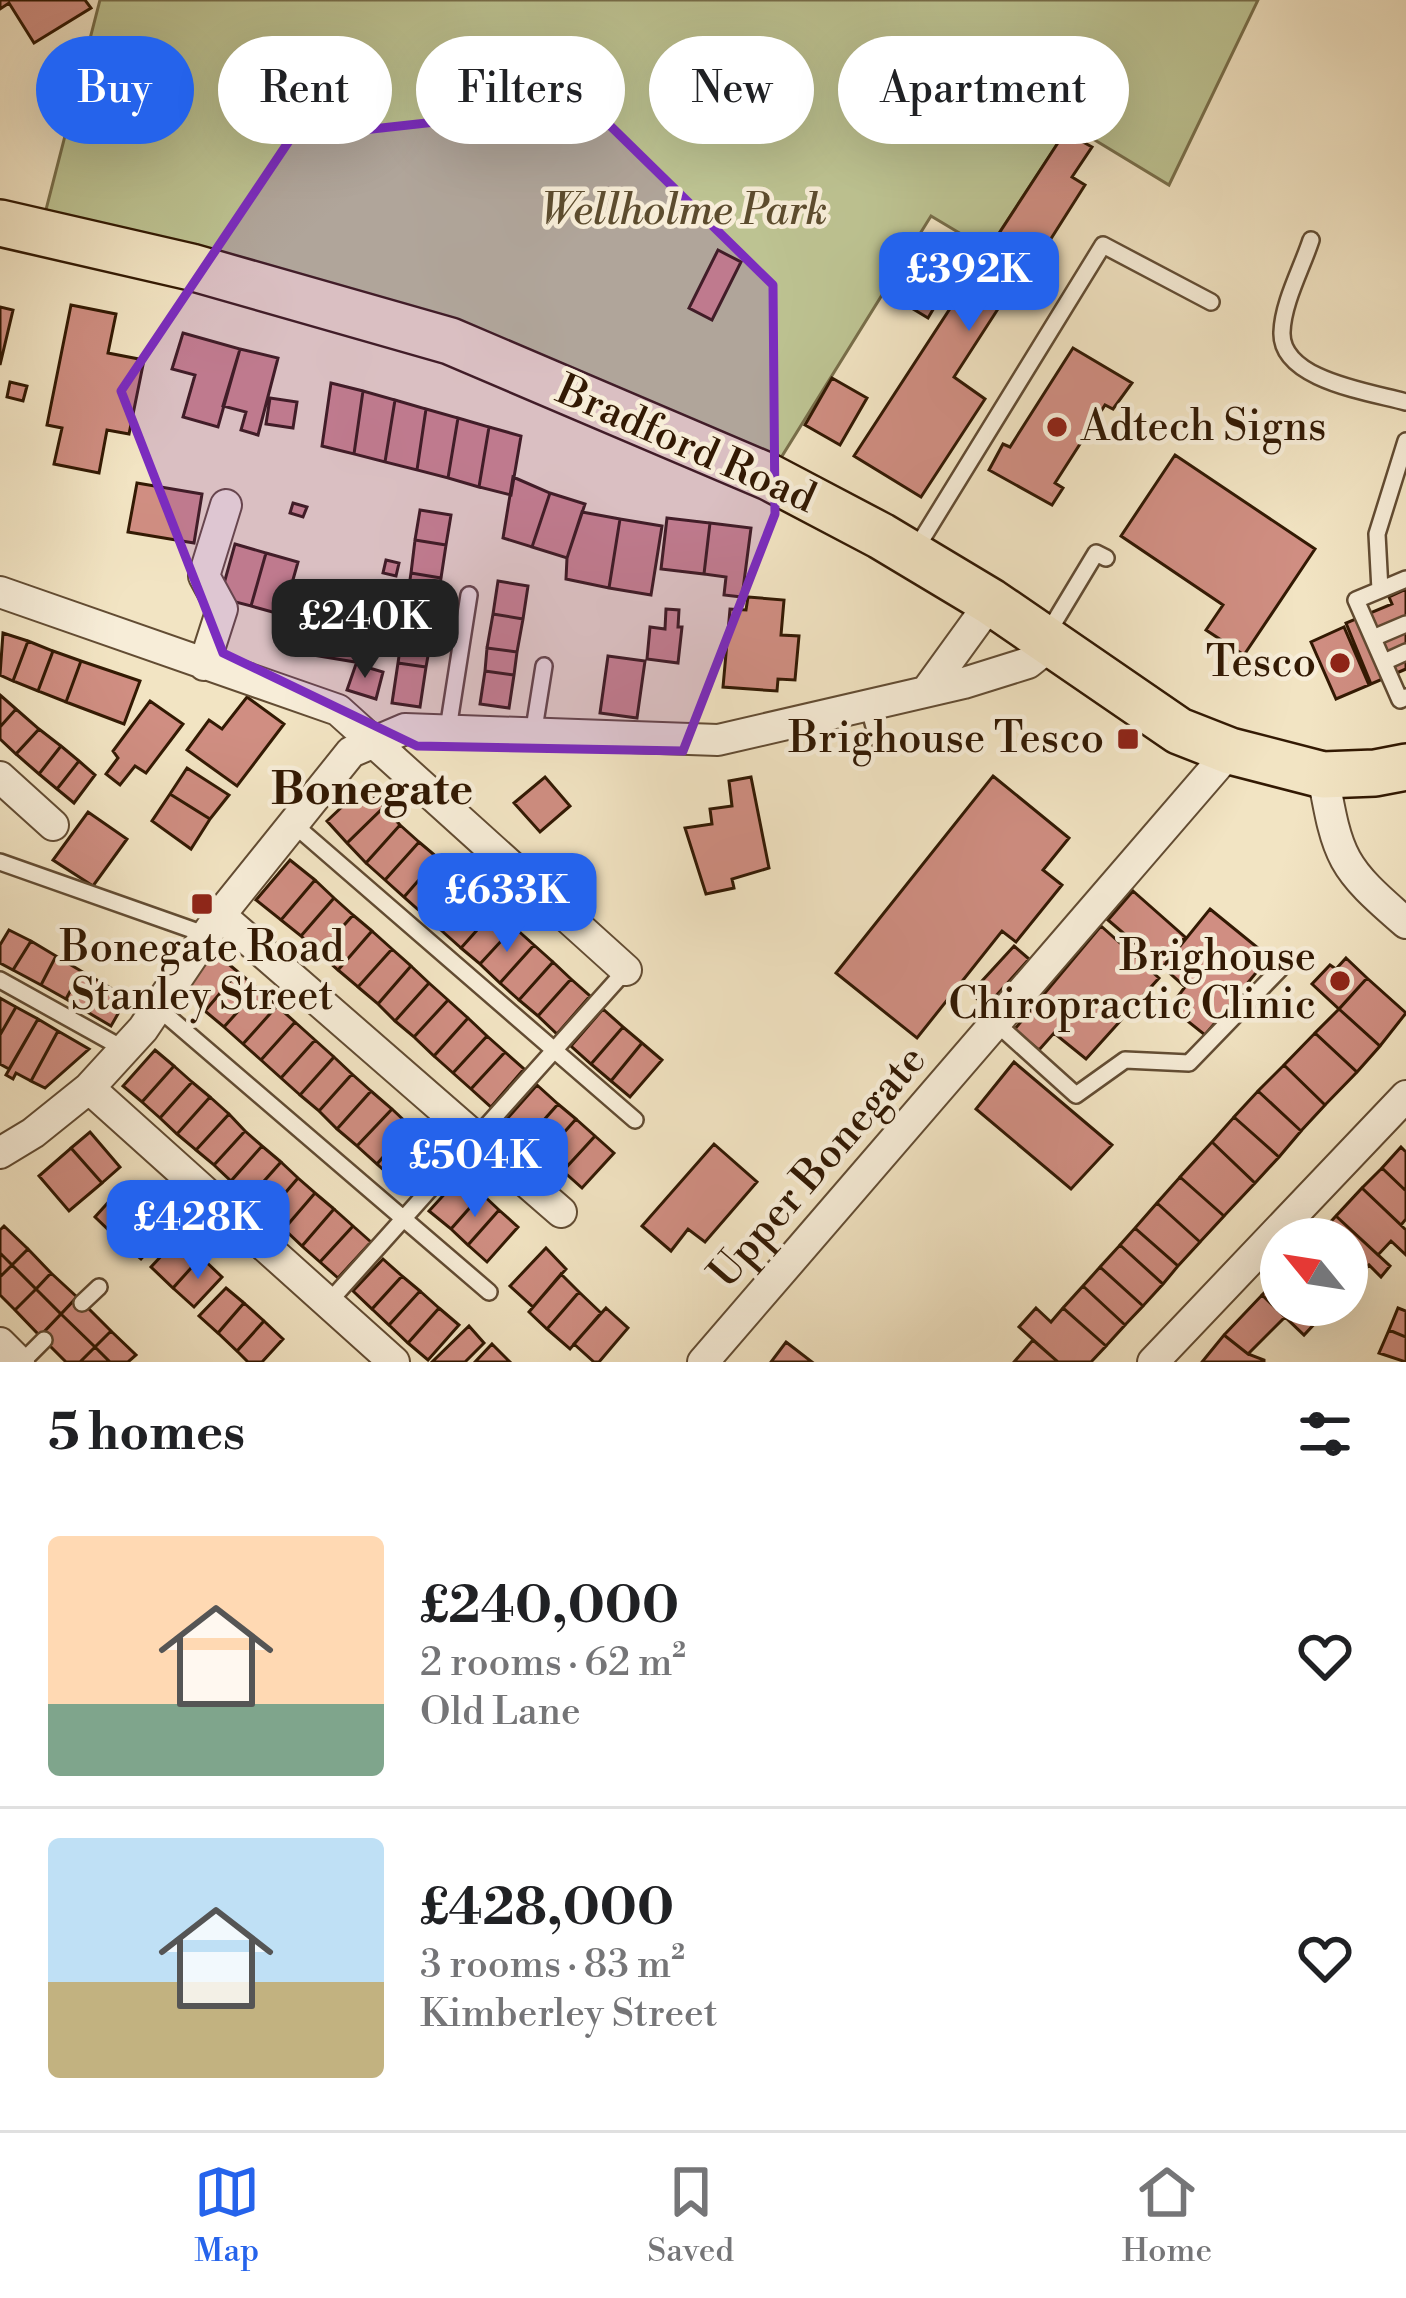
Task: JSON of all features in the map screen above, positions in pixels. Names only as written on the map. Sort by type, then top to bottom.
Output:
[{"type":"main road","name":"Bradford Road","points":[[0,223],[191,267],[451,341],[770,477],[992,602],[1179,731],[1230,751],[1323,776],[1406,767]]},
{"type":"street","points":[[205,665],[222,609],[204,576],[226,506]]},
{"type":"street","points":[[0,592],[338,710],[626,970]]},
{"type":"street","points":[[928,689],[992,602]]},
{"type":"street","points":[[0,1154],[89,1088],[124,1049],[291,822],[351,752],[406,729],[718,740],[964,683],[1028,663],[1048,641]]},
{"type":"street","name":"Upper Bonegate","points":[[703,1362],[1230,751]]},
{"type":"street","points":[[1323,776],[1344,861],[1354,877],[1406,923]]},
{"type":"street","points":[[0,777],[53,825]]},
{"type":"street","points":[[214,925],[561,1212]]},
{"type":"street","points":[[89,1088],[394,1362]]},
{"type":"street","points":[[1154,1362],[1406,1096]]},
{"type":"street","points":[[0,1343],[20,1362]]},
{"type":"lane","points":[[1311,240],[1282,326],[1283,347],[1299,366],[1322,379],[1406,402]]},
{"type":"lane","points":[[912,554],[1103,244],[1211,302]]},
{"type":"lane","points":[[1380,590],[1377,534],[1406,441]]},
{"type":"lane","points":[[1048,641],[1096,553],[1106,558]]},
{"type":"lane","points":[[1406,580],[1356,600],[1400,700],[1406,697]]},
{"type":"lane","points":[[448,729],[469,595]]},
{"type":"lane","points":[[1373,638],[1406,623]]},
{"type":"lane","points":[[1384,662],[1406,652]]},
{"type":"lane","points":[[533,735],[544,666]]},
{"type":"lane","points":[[868,704],[877,738]]},
{"type":"lane","points":[[291,822],[634,1120]]},
{"type":"lane","points":[[0,862],[214,925]]},
{"type":"lane","points":[[996,1023],[1076,1095],[1125,1060],[1189,1064],[1280,969]]},
{"type":"lane","points":[[328,1303],[626,970]]},
{"type":"lane","points":[[0,980],[124,1049]]},
{"type":"lane","points":[[158,1008],[489,1292]]},
{"type":"lane","points":[[82,1303],[99,1287]]},
{"type":"lane","points":[[20,1362],[44,1340]]},
{"type":"highlighted area","points":[[589,105],[773,285],[775,514],[683,751],[417,746],[223,653],[121,391],[291,138]]},
{"type":"green space","name":"Wellholme Park","points":[[100,0],[1258,0],[1169,185],[1101,144],[1129,144],[1129,36],[838,36],[838,144],[1058,144],[988,250],[931,216],[769,477],[450,341],[40,233],[63,144],[194,144],[194,36],[91,36]]},
{"type":"building","points":[[0,0],[85,0],[91,8],[45,36],[36,36],[34,43],[9,3],[0,9]]},
{"type":"building","points":[[1057,144],[1092,147],[1072,177],[1085,185],[1021,286],[1016,281],[954,377],[985,399],[921,497],[854,456]]},
{"type":"building","points":[[913,245],[956,271],[928,318],[885,292]]},
{"type":"building","points":[[718,250],[741,262],[712,320],[689,308]]},
{"type":"building","points":[[71,305],[116,314],[108,353],[144,360],[129,434],[107,430],[99,473],[54,464],[62,428],[47,425]]},
{"type":"building","points":[[0,307],[13,310],[0,365]]},
{"type":"building","points":[[183,333],[240,349],[218,427],[183,417],[195,375],[172,369]]},
{"type":"building","name":"Adtech Signs","points":[[1073,348],[1132,383],[1113,409],[1105,405],[1055,483],[1063,488],[1052,505],[989,470],[1003,444],[1010,447]]},
{"type":"building","points":[[240,349],[278,358],[258,435],[241,430],[246,412],[223,406]]},
{"type":"building","points":[[832,378],[867,398],[840,445],[805,425]]},
{"type":"building","points":[[10,382],[27,386],[23,401],[7,397]]},
{"type":"building","points":[[331,383],[363,391],[354,454],[322,446]]},
{"type":"building","points":[[363,391],[395,400],[385,462],[354,454]]},
{"type":"building","points":[[270,398],[297,402],[293,428],[266,424]]},
{"type":"building","points":[[395,400],[426,409],[417,470],[385,462]]},
{"type":"building","points":[[426,409],[458,418],[448,478],[417,470]]},
{"type":"building","points":[[458,418],[489,427],[479,487],[448,478]]},
{"type":"building","points":[[489,427],[521,436],[511,495],[479,487]]},
{"type":"building","points":[[1175,455],[1315,549],[1244,655],[1206,630],[1223,605],[1121,536]]},
{"type":"building","points":[[513,477],[550,493],[532,547],[503,538]]},
{"type":"building","points":[[137,483],[202,494],[194,543],[128,532]]},
{"type":"building","points":[[550,493],[585,504],[567,558],[532,547]]},
{"type":"building","points":[[293,503],[307,507],[303,517],[290,513]]},
{"type":"building","points":[[420,510],[451,515],[446,545],[415,540]]},
{"type":"building","points":[[582,512],[620,519],[609,588],[566,579],[567,558]]},
{"type":"building","points":[[667,518],[710,523],[704,574],[661,569]]},
{"type":"building","points":[[620,519],[662,526],[651,595],[609,588]]},
{"type":"building","points":[[710,523],[751,528],[742,597],[724,595],[726,577],[704,574]]},
{"type":"building","points":[[415,540],[446,545],[441,578],[411,573]]},
{"type":"building","points":[[235,544],[266,553],[251,606],[220,598]]},
{"type":"building","points":[[266,553],[298,562],[283,615],[251,606]]},
{"type":"building","points":[[386,560],[399,563],[396,576],[383,573]]},
{"type":"building","points":[[411,573],[441,578],[435,611],[406,606]]},
{"type":"building","points":[[498,581],[528,586],[523,619],[493,614]]},
{"type":"building","name":"Tesco","points":[[1406,589],[1406,669],[1371,684],[1346,623],[1392,604],[1389,597]]},
{"type":"building","points":[[342,595],[392,603],[387,633],[360,629],[355,662],[295,652],[303,601],[340,606]]},
{"type":"building","points":[[748,597],[784,600],[781,635],[799,636],[795,680],[778,679],[777,691],[723,687],[730,609],[746,610]]},
{"type":"building","points":[[406,606],[435,611],[431,639],[402,635]]},
{"type":"building","points":[[666,609],[679,610],[678,663],[647,659],[650,627],[665,629]]},
{"type":"building","points":[[493,614],[523,619],[517,652],[487,648]]},
{"type":"building","name":"Tesco","points":[[1344,627],[1369,685],[1336,699],[1311,642]]},
{"type":"building","points":[[3,633],[28,641],[13,681],[0,675]]},
{"type":"building","points":[[402,635],[431,639],[426,667],[398,663]]},
{"type":"building","points":[[28,641],[53,651],[38,691],[13,681]]},
{"type":"building","points":[[487,648],[517,652],[514,675],[485,671]]},
{"type":"building","points":[[53,651],[81,661],[66,702],[38,691]]},
{"type":"building","points":[[608,656],[645,661],[637,718],[600,713]]},
{"type":"building","points":[[81,661],[140,681],[124,724],[66,702]]},
{"type":"building","points":[[398,663],[426,667],[420,707],[392,703]]},
{"type":"building","points":[[356,664],[383,672],[376,699],[347,690]]},
{"type":"building","points":[[485,671],[514,675],[509,708],[480,704]]},
{"type":"building","points":[[0,695],[16,709],[0,727]]},
{"type":"building","points":[[247,697],[284,724],[237,786],[187,750],[209,720],[222,729]]},
{"type":"building","points":[[150,701],[183,724],[146,773],[135,766],[120,785],[106,774],[118,758],[113,751]]},
{"type":"building","points":[[16,709],[39,729],[16,754],[0,739],[0,727]]},
{"type":"building","points":[[39,729],[61,746],[39,774],[16,754]]},
{"type":"building","points":[[61,746],[79,761],[57,789],[39,774]]},
{"type":"building","points":[[79,761],[95,775],[74,803],[57,789]]},
{"type":"building","points":[[187,768],[229,795],[210,819],[170,794]]},
{"type":"building","points":[[993,776],[1069,838],[1043,870],[1062,885],[1016,942],[1002,931],[917,1038],[836,973]]},
{"type":"building","points":[[545,777],[570,806],[540,832],[514,803]]},
{"type":"building","points":[[751,777],[769,868],[732,879],[734,888],[706,894],[685,828],[712,824],[710,809],[732,806],[729,781]]},
{"type":"building","points":[[364,786],[384,807],[347,843],[327,821]]},
{"type":"building","points":[[170,794],[210,819],[191,849],[152,821]]},
{"type":"building","points":[[384,807],[400,825],[366,863],[347,843]]},
{"type":"building","points":[[88,812],[127,839],[93,886],[53,860]]},
{"type":"building","points":[[400,825],[419,842],[385,880],[366,863]]},
{"type":"building","points":[[419,842],[438,858],[404,897],[385,880]]},
{"type":"building","points":[[438,858],[458,876],[423,914],[404,897]]},
{"type":"building","points":[[290,860],[315,880],[281,920],[256,900]]},
{"type":"building","points":[[458,876],[477,893],[442,931],[423,914]]},
{"type":"building","points":[[315,880],[334,898],[301,936],[281,920]]},
{"type":"building","points":[[1133,891],[1185,937],[1163,967],[1108,920]]},
{"type":"building","points":[[477,893],[495,910],[461,948],[442,931]]},
{"type":"building","points":[[334,898],[353,915],[319,953],[301,936]]},
{"type":"building","points":[[1210,909],[1269,957],[1205,1035],[1170,1007],[1185,987],[1163,967]]},
{"type":"building","points":[[495,910],[514,927],[480,964],[461,948]]},
{"type":"building","points":[[353,915],[372,931],[338,970],[319,953]]},
{"type":"building","points":[[1101,926],[1159,978],[1086,1059],[1054,1033],[1039,1050],[1014,1030]]},
{"type":"building","points":[[514,927],[534,945],[500,983],[480,964]]},
{"type":"building","points":[[9,930],[31,941],[13,970],[0,963],[0,945]]},
{"type":"building","points":[[372,931],[392,949],[358,987],[338,970]]},
{"type":"building","points":[[31,941],[56,956],[41,985],[13,970]]},
{"type":"building","points":[[534,945],[553,962],[519,1000],[500,983]]},
{"type":"building","points":[[1014,946],[1029,959],[986,1007],[971,993]]},
{"type":"building","points":[[392,949],[411,966],[378,1004],[358,987]]},
{"type":"building","points":[[213,951],[238,972],[205,1011],[180,990]]},
{"type":"building","points":[[56,956],[81,971],[66,999],[41,985]]},
{"type":"building","name":"Brighouse Chiropractic Clinic","points":[[1346,958],[1367,978],[1339,1009],[1312,984],[1330,965],[1336,969]]},
{"type":"building","points":[[553,962],[571,979],[538,1016],[519,1000]]},
{"type":"building","points":[[411,966],[429,983],[395,1021],[378,1004]]},
{"type":"building","points":[[81,971],[104,984],[89,1013],[66,999]]},
{"type":"building","points":[[238,972],[258,989],[224,1027],[205,1011]]},
{"type":"building","points":[[1367,978],[1406,1013],[1380,1046],[1339,1009]]},
{"type":"building","points":[[571,979],[590,996],[557,1034],[538,1016]]},
{"type":"building","points":[[429,983],[448,1000],[414,1037],[395,1021]]},
{"type":"building","points":[[104,984],[127,998],[111,1026],[89,1013]]},
{"type":"building","points":[[258,989],[277,1006],[243,1044],[224,1027]]},
{"type":"building","points":[[0,998],[16,1007],[0,1035]]},
{"type":"building","points":[[448,1000],[468,1018],[434,1056],[414,1037]]},
{"type":"building","points":[[277,1006],[295,1022],[261,1060],[243,1044]]},
{"type":"building","points":[[16,1007],[38,1019],[9,1069],[0,1064],[0,1035]]},
{"type":"building","points":[[603,1009],[623,1027],[591,1064],[571,1046]]},
{"type":"building","points":[[1339,1009],[1380,1046],[1357,1072],[1315,1033]]},
{"type":"building","points":[[468,1018],[487,1036],[453,1073],[434,1056]]},
{"type":"building","points":[[38,1019],[58,1031],[31,1081],[16,1073],[13,1079],[6,1075]]},
{"type":"building","points":[[295,1022],[315,1040],[281,1078],[261,1060]]},
{"type":"building","points":[[623,1027],[642,1043],[611,1081],[591,1064]]},
{"type":"building","points":[[58,1031],[89,1049],[45,1088],[31,1081]]},
{"type":"building","points":[[1315,1033],[1357,1072],[1325,1105],[1284,1065]]},
{"type":"building","points":[[487,1036],[505,1052],[471,1089],[453,1073]]},
{"type":"building","points":[[315,1040],[334,1057],[300,1095],[281,1078]]},
{"type":"building","points":[[642,1043],[662,1060],[630,1097],[611,1081]]},
{"type":"building","points":[[155,1050],[174,1066],[142,1102],[123,1086]]},
{"type":"building","points":[[505,1052],[524,1069],[491,1107],[471,1089]]},
{"type":"building","points":[[334,1057],[352,1074],[319,1111],[300,1095]]},
{"type":"building","points":[[1014,1062],[1112,1145],[1071,1189],[976,1109]]},
{"type":"building","points":[[1284,1065],[1325,1105],[1301,1131],[1258,1091]]},
{"type":"building","points":[[174,1066],[192,1082],[160,1118],[142,1102]]},
{"type":"building","points":[[352,1074],[371,1091],[337,1129],[319,1111]]},
{"type":"building","points":[[192,1082],[210,1097],[177,1134],[160,1118]]},
{"type":"building","points":[[537,1085],[558,1104],[527,1139],[506,1120]]},
{"type":"building","points":[[371,1091],[392,1109],[357,1146],[337,1129]]},
{"type":"building","points":[[1258,1091],[1301,1131],[1279,1157],[1234,1117]]},
{"type":"building","points":[[210,1097],[229,1114],[196,1150],[177,1134]]},
{"type":"building","points":[[558,1104],[576,1119],[544,1155],[527,1139]]},
{"type":"building","points":[[392,1109],[410,1126],[377,1164],[357,1146]]},
{"type":"building","points":[[229,1114],[245,1131],[214,1165],[196,1150]]},
{"type":"building","points":[[1234,1117],[1279,1157],[1255,1183],[1212,1142]]},
{"type":"building","points":[[576,1119],[595,1136],[563,1171],[544,1155]]},
{"type":"building","points":[[410,1126],[429,1143],[395,1180],[377,1164]]},
{"type":"building","points":[[245,1131],[262,1146],[231,1181],[214,1165]]},
{"type":"building","points":[[90,1132],[120,1167],[102,1183],[71,1148]]},
{"type":"building","points":[[595,1136],[614,1153],[582,1188],[563,1171]]},
{"type":"building","points":[[1212,1142],[1255,1183],[1224,1216],[1180,1177]]},
{"type":"building","points":[[429,1143],[448,1160],[415,1197],[395,1180]]},
{"type":"building","points":[[714,1144],[757,1182],[705,1242],[688,1229],[671,1251],[642,1226]]},
{"type":"building","points":[[262,1146],[281,1162],[249,1198],[231,1181]]},
{"type":"building","points":[[1401,1147],[1406,1152],[1406,1191],[1382,1168]]},
{"type":"building","points":[[71,1148],[102,1183],[69,1211],[39,1176]]},
{"type":"building","points":[[281,1162],[298,1178],[267,1214],[249,1198]]},
{"type":"building","points":[[1382,1168],[1406,1191],[1406,1219],[1401,1225],[1362,1188]]},
{"type":"building","points":[[461,1176],[482,1194],[451,1229],[429,1211]]},
{"type":"building","points":[[1180,1177],[1224,1216],[1200,1242],[1157,1203]]},
{"type":"building","points":[[298,1178],[315,1193],[284,1229],[267,1214]]},
{"type":"building","points":[[122,1187],[146,1208],[118,1239],[95,1217]]},
{"type":"building","points":[[1362,1188],[1406,1230],[1406,1255],[1391,1241],[1378,1255],[1368,1246],[1368,1218],[1336,1216]]},
{"type":"building","points":[[315,1193],[334,1209],[302,1246],[284,1229]]},
{"type":"building","points":[[482,1194],[499,1210],[468,1245],[451,1229]]},
{"type":"building","points":[[1157,1203],[1200,1242],[1178,1266],[1135,1228]]},
{"type":"building","points":[[146,1208],[168,1229],[141,1259],[118,1239]]},
{"type":"building","points":[[334,1209],[353,1226],[320,1262],[302,1246]]},
{"type":"building","points":[[499,1210],[518,1227],[487,1262],[468,1245]]},
{"type":"building","points":[[4,1226],[28,1249],[12,1265],[0,1253]]},
{"type":"building","points":[[353,1226],[371,1242],[338,1278],[320,1262]]},
{"type":"building","points":[[1135,1228],[1178,1266],[1163,1284],[1120,1245]]},
{"type":"building","points":[[179,1237],[201,1257],[173,1288],[151,1267]]},
{"type":"building","points":[[1120,1245],[1163,1284],[1143,1306],[1100,1267]]},
{"type":"building","points":[[1368,1246],[1390,1266],[1381,1277],[1369,1265]]},
{"type":"building","points":[[546,1248],[566,1269],[533,1307],[510,1286]]},
{"type":"building","points":[[28,1249],[51,1273],[36,1289],[12,1265]]},
{"type":"building","points":[[0,1253],[12,1265],[0,1277]]},
{"type":"building","points":[[201,1257],[222,1277],[194,1307],[173,1288]]},
{"type":"building","points":[[383,1259],[402,1276],[372,1309],[353,1291]]},
{"type":"building","points":[[12,1265],[36,1289],[15,1310],[0,1295],[0,1277]]},
{"type":"building","points":[[1100,1267],[1143,1306],[1125,1325],[1083,1286]]},
{"type":"building","points":[[51,1273],[77,1297],[61,1314],[36,1289]]},
{"type":"building","points":[[561,1274],[579,1292],[547,1329],[529,1312]]},
{"type":"building","points":[[402,1276],[420,1291],[389,1325],[372,1309]]},
{"type":"building","points":[[1083,1286],[1125,1325],[1106,1346],[1063,1308]]},
{"type":"building","points":[[226,1288],[244,1303],[218,1333],[199,1316]]},
{"type":"building","points":[[36,1289],[61,1314],[40,1336],[15,1310]]},
{"type":"building","points":[[420,1291],[439,1308],[408,1343],[389,1325]]},
{"type":"building","points":[[579,1292],[601,1313],[570,1349],[547,1329]]},
{"type":"building","points":[[77,1297],[111,1331],[95,1347],[61,1314]]},
{"type":"building","points":[[1260,1297],[1260,1326],[1276,1326],[1248,1354],[1224,1335]]},
{"type":"building","points":[[244,1303],[264,1321],[237,1351],[218,1333]]},
{"type":"building","points":[[439,1308],[459,1325],[428,1360],[408,1343]]},
{"type":"building","points":[[606,1308],[628,1328],[594,1362],[574,1344]]},
{"type":"building","points":[[1036,1308],[1051,1322],[1063,1308],[1106,1346],[1091,1362],[1058,1362],[1019,1327]]},
{"type":"building","points":[[1398,1308],[1406,1311],[1406,1337],[1389,1330]]},
{"type":"building","points":[[61,1314],[95,1347],[80,1362],[66,1362],[40,1336]]},
{"type":"building","points":[[264,1321],[283,1339],[262,1362],[248,1362],[237,1351]]},
{"type":"building","points":[[469,1326],[484,1343],[465,1362],[432,1362]]},
{"type":"building","points":[[1389,1330],[1406,1337],[1406,1362],[1379,1353]]},
{"type":"building","points":[[111,1331],[136,1355],[128,1362],[110,1362],[95,1347]]},
{"type":"building","points":[[1224,1335],[1248,1354],[1264,1362],[1202,1362]]},
{"type":"building","points":[[1033,1340],[1058,1362],[1014,1362]]},
{"type":"building","points":[[786,1342],[812,1362],[771,1362]]},
{"type":"building","points":[[492,1344],[510,1362],[475,1362]]},
{"type":"building","points":[[95,1347],[110,1362],[80,1362]]},
{"type":"place","name":"Adtech Signs","points":[[1057,427]]},
{"type":"place","name":"Tesco","points":[[1340,663]]},
{"type":"place","name":"Brighouse Tesco","points":[[1128,739]]},
{"type":"place","name":"Bonegate Road Stanley Street","points":[[202,904]]},
{"type":"place","name":"Brighouse Chiropractic Clinic","points":[[1340,981]]},
{"type":"district","name":"Bonegate","points":[[372,790]]}]
